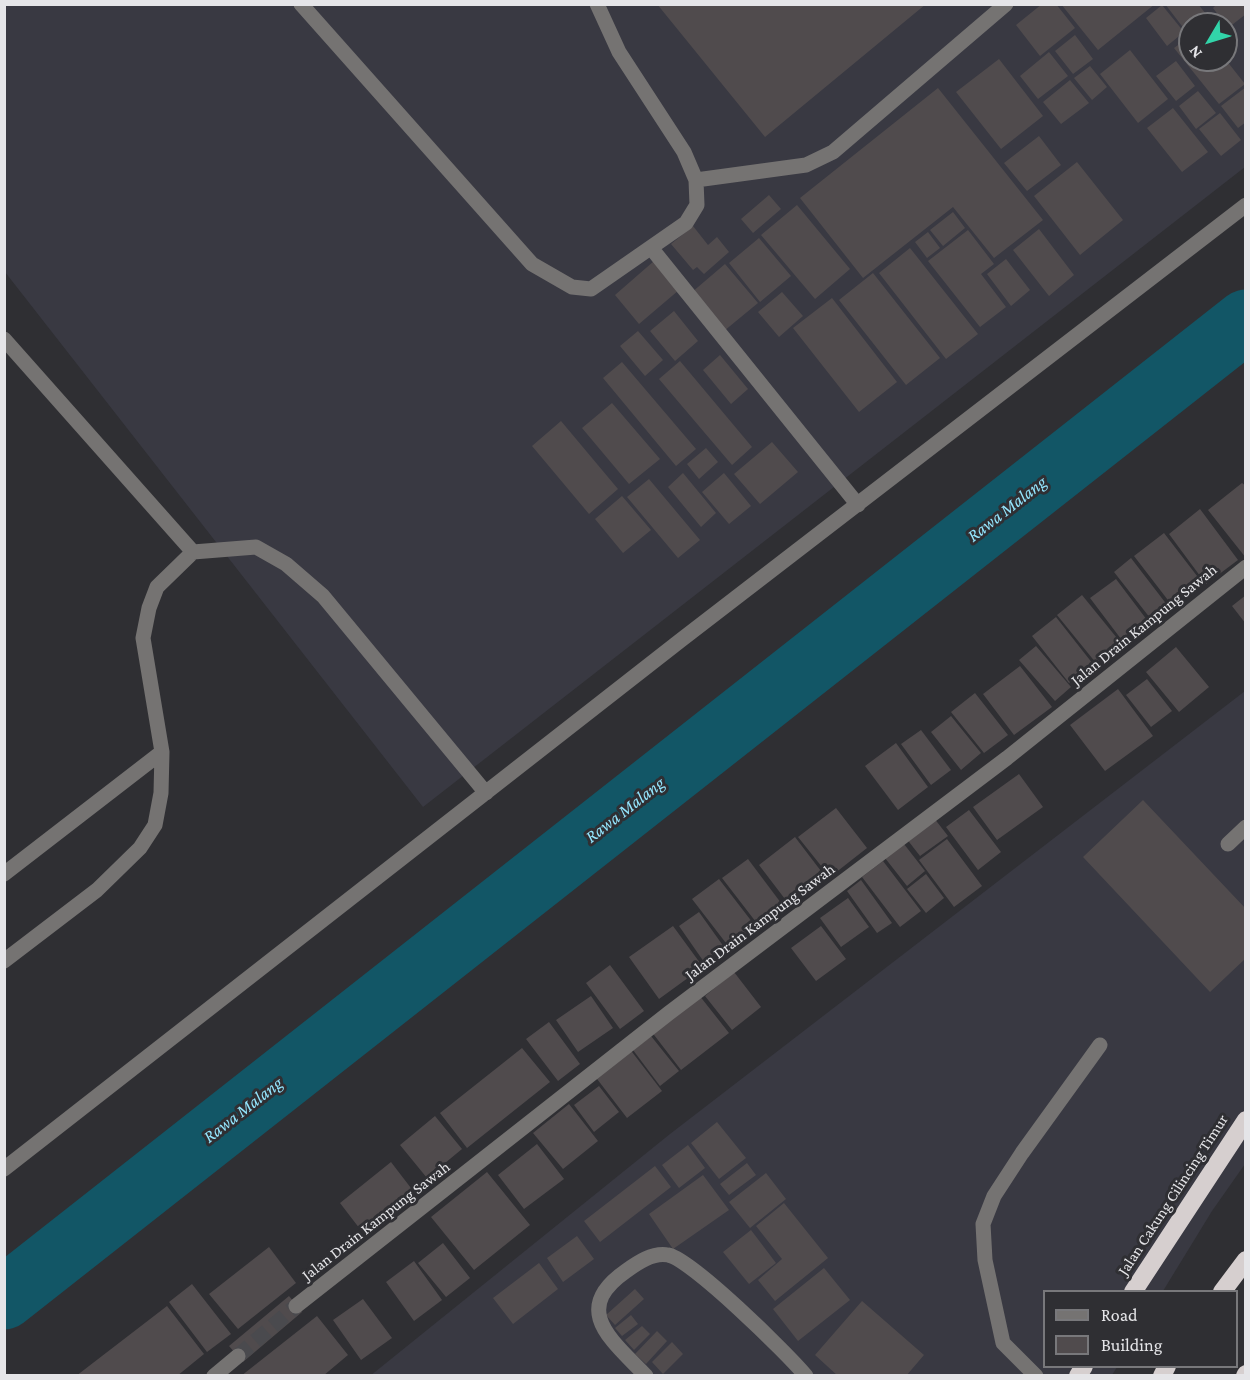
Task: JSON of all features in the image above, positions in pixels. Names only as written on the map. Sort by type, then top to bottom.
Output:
[{"type":"highway","name":"Jalan Cakung Cilincing Timur","points":[[1134,1290],[1245,1120]]},
{"type":"highway","points":[[1223,1290],[1245,1260]]},
{"type":"street","points":[[301,4],[532,264],[572,287],[591,289],[652,249],[686,223],[697,205],[696,180],[684,152],[619,52],[597,4]]},
{"type":"street","points":[[696,180],[806,165],[833,152],[1006,4]]},
{"type":"street","points":[[4,1169],[1245,205]]},
{"type":"street","points":[[652,249],[858,505]]},
{"type":"street","points":[[4,339],[193,552]]},
{"type":"street","points":[[4,961],[97,890],[140,848],[155,825],[161,793],[162,752],[148,682],[143,638],[145,622],[158,586],[193,552],[256,547],[286,564],[323,596],[486,794]]},
{"type":"street","name":"Jalan Drain Kampung Sawah","points":[[296,1306],[669,1013],[1006,758],[1245,567]]},
{"type":"street","points":[[4,874],[162,752]]},
{"type":"street","points":[[1228,844],[1245,827]]},
{"type":"street","points":[[1036,1376],[1003,1343],[985,1260],[983,1224],[994,1196],[1022,1153],[1100,1045]]},
{"type":"street","points":[[646,1376],[607,1335],[598,1318],[598,1305],[600,1295],[618,1276],[648,1258],[668,1255],[686,1264],[717,1290],[798,1373]]},
{"type":"street","points":[[214,1376],[238,1356]]},
{"type":"shaded area","points":[[5,5],[1245,5],[1245,167],[423,807],[5,272]]},
{"type":"shaded area","points":[[1245,691],[1245,1164],[1212,1211],[1164,1290],[1043,1290],[1043,1368],[1116,1368],[1112,1375],[370,1376],[670,1134]]},
{"type":"building","points":[[657,4],[926,4],[765,137]]},
{"type":"building","points":[[1042,4],[1056,4],[1075,28],[1040,56],[1016,25]]},
{"type":"building","points":[[1061,4],[1155,4],[1098,50]]},
{"type":"building","points":[[1165,4],[1198,4],[1204,12],[1178,12],[1178,21]]},
{"type":"building","points":[[1217,4],[1246,4],[1246,14],[1238,20],[1238,12],[1216,12],[1213,8]]},
{"type":"building","points":[[1162,5],[1178,25],[1178,37],[1167,46],[1146,18]]},
{"type":"building","points":[[1075,35],[1093,59],[1073,74],[1055,51]]},
{"type":"building","points":[[1130,50],[1168,99],[1138,123],[1100,74]]},
{"type":"building","points":[[1049,52],[1068,76],[1038,99],[1020,76]]},
{"type":"building","points":[[999,59],[1043,116],[1001,149],[956,92]]},
{"type":"building","points":[[1176,61],[1178,72],[1184,72],[1195,86],[1176,101],[1156,76]]},
{"type":"building","points":[[1090,66],[1107,87],[1092,100],[1074,78]]},
{"type":"building","points":[[1193,72],[1236,72],[1245,84],[1219,104]]},
{"type":"building","points":[[1070,80],[1089,103],[1061,124],[1043,102]]},
{"type":"building","points":[[1246,87],[1246,122],[1238,128],[1221,106]]},
{"type":"building","points":[[938,88],[1043,220],[994,258],[953,207],[863,278],[800,198]]},
{"type":"building","points":[[1198,91],[1216,113],[1196,129],[1179,106]]},
{"type":"building","points":[[1173,108],[1208,152],[1182,172],[1147,128]]},
{"type":"building","points":[[1220,113],[1241,140],[1221,156],[1199,129]]},
{"type":"building","points":[[1039,136],[1061,165],[1027,191],[1004,163]]},
{"type":"building","points":[[1077,162],[1123,220],[1080,255],[1034,196]]},
{"type":"building","points":[[769,195],[781,209],[753,233],[741,219]]},
{"type":"building","points":[[797,205],[850,269],[815,299],[761,235]]},
{"type":"building","points":[[953,212],[965,228],[943,246],[930,230]]},
{"type":"building","points":[[693,226],[708,245],[717,237],[729,252],[704,274],[697,267],[693,270],[671,244]]},
{"type":"building","points":[[1039,229],[1074,275],[1049,296],[1013,250]]},
{"type":"building","points":[[968,230],[994,264],[981,274],[1006,307],[980,327],[928,261]]},
{"type":"building","points":[[928,232],[940,248],[927,258],[915,242]]},
{"type":"building","points":[[759,238],[791,276],[760,302],[729,263]]},
{"type":"building","points":[[910,248],[978,334],[946,359],[879,273]]},
{"type":"building","points":[[1006,259],[1030,290],[1011,306],[987,274]]},
{"type":"building","points":[[654,261],[679,290],[639,324],[615,295]]},
{"type":"building","points":[[725,264],[758,303],[724,331],[691,293]]},
{"type":"building","points":[[873,273],[940,358],[906,385],[839,300]]},
{"type":"building","points":[[782,292],[803,316],[779,337],[758,312]]},
{"type":"building","points":[[832,298],[897,382],[859,412],[793,328]]},
{"type":"building","points":[[674,311],[698,341],[675,361],[650,331]]},
{"type":"building","points":[[638,331],[663,360],[645,376],[620,346]]},
{"type":"building","points":[[720,355],[748,389],[731,404],[703,370]]},
{"type":"building","points":[[680,361],[752,447],[732,465],[659,379]]},
{"type":"building","points":[[622,362],[696,449],[676,466],[603,378]]},
{"type":"building","points":[[612,403],[660,459],[629,484],[582,428]]},
{"type":"building","points":[[561,421],[618,489],[589,514],[532,446]]},
{"type":"building","points":[[772,442],[798,472],[760,504],[734,474]]},
{"type":"building","points":[[706,448],[718,462],[699,479],[687,464]]},
{"type":"building","points":[[683,473],[716,513],[701,527],[668,487]]},
{"type":"building","points":[[724,473],[751,506],[729,524],[702,492]]},
{"type":"building","points":[[649,479],[700,540],[678,558],[627,497]]},
{"type":"building","points":[[1242,483],[1246,486],[1246,558],[1208,510]]},
{"type":"building","points":[[622,496],[651,530],[623,553],[595,519]]},
{"type":"building","points":[[1200,509],[1238,560],[1206,584],[1169,534]]},
{"type":"building","points":[[1164,533],[1204,585],[1174,608],[1134,556]]},
{"type":"building","points":[[1131,558],[1171,610],[1154,623],[1114,572]]},
{"type":"building","points":[[1116,579],[1147,620],[1121,639],[1090,598]]},
{"type":"building","points":[[1082,595],[1121,643],[1096,663],[1057,615]]},
{"type":"building","points":[[1246,595],[1246,624],[1232,606]]},
{"type":"building","points":[[1056,617],[1093,664],[1069,683],[1032,636]]},
{"type":"building","points":[[1036,646],[1071,687],[1055,701],[1019,660]]},
{"type":"building","points":[[1176,647],[1209,687],[1179,712],[1146,672]]},
{"type":"building","points":[[1020,666],[1052,707],[1014,735],[983,694]]},
{"type":"building","points":[[1147,679],[1172,711],[1151,727],[1126,695]]},
{"type":"building","points":[[1118,689],[1153,736],[1105,771],[1070,725]]},
{"type":"building","points":[[975,693],[1008,735],[984,753],[951,712]]},
{"type":"building","points":[[951,716],[981,753],[961,770],[931,732]]},
{"type":"building","points":[[921,730],[951,770],[931,785],[901,744]]},
{"type":"building","points":[[896,743],[928,787],[898,810],[865,766]]},
{"type":"building","points":[[1019,774],[1043,807],[997,840],[973,807]]},
{"type":"building","points":[[1143,800],[1246,909],[1246,958],[1210,992],[1083,857]]},
{"type":"building","points":[[836,808],[867,848],[830,877],[798,837]]},
{"type":"building","points":[[969,810],[1001,852],[978,870],[946,827]]},
{"type":"building","points":[[934,818],[948,836],[920,856],[906,838]]},
{"type":"building","points":[[795,837],[824,875],[788,903],[759,865]]},
{"type":"building","points":[[947,839],[982,886],[954,907],[919,860]]},
{"type":"building","points":[[904,844],[925,871],[907,886],[885,858]]},
{"type":"building","points":[[748,859],[784,907],[759,926],[722,878]]},
{"type":"building","points":[[883,861],[921,911],[900,927],[862,877]]},
{"type":"building","points":[[926,874],[944,898],[926,913],[907,889]]},
{"type":"building","points":[[719,879],[756,927],[729,947],[692,899]]},
{"type":"building","points":[[861,880],[892,923],[877,933],[847,891]]},
{"type":"building","points":[[848,898],[869,927],[841,947],[820,918]]},
{"type":"building","points":[[699,912],[724,947],[704,962],[679,926]]},
{"type":"building","points":[[673,926],[703,967],[659,999],[629,957]]},
{"type":"building","points":[[821,926],[846,959],[816,981],[791,948]]},
{"type":"building","points":[[610,965],[644,1011],[620,1029],[586,983]]},
{"type":"building","points":[[734,972],[761,1007],[732,1030],[705,996]]},
{"type":"building","points":[[699,995],[729,1033],[681,1070],[651,1031]]},
{"type":"building","points":[[591,996],[613,1028],[578,1052],[556,1020]]},
{"type":"building","points":[[549,1022],[580,1064],[558,1081],[526,1039]]},
{"type":"building","points":[[651,1036],[679,1071],[660,1086],[633,1050]]},
{"type":"building","points":[[522,1048],[550,1082],[467,1148],[440,1113]]},
{"type":"building","points":[[629,1048],[662,1091],[627,1118],[594,1075]]},
{"type":"building","points":[[599,1086],[619,1112],[594,1132],[574,1105]]},
{"type":"building","points":[[569,1104],[598,1141],[563,1169],[533,1133]]},
{"type":"building","points":[[435,1116],[462,1149],[427,1178],[400,1145]]},
{"type":"building","points":[[717,1122],[746,1158],[719,1179],[691,1143]]},
{"type":"building","points":[[537,1144],[564,1179],[524,1209],[498,1175]]},
{"type":"building","points":[[688,1145],[705,1168],[679,1188],[662,1165]]},
{"type":"building","points":[[391,1162],[414,1192],[363,1233],[340,1203]]},
{"type":"building","points":[[747,1163],[756,1175],[729,1195],[720,1184]]},
{"type":"building","points":[[655,1166],[671,1187],[600,1242],[584,1221]]},
{"type":"building","points":[[487,1172],[530,1225],[474,1270],[431,1217]]},
{"type":"building","points":[[766,1173],[786,1199],[750,1228],[729,1202]]},
{"type":"building","points":[[703,1175],[729,1210],[673,1249],[649,1214]]},
{"type":"building","points":[[784,1203],[828,1258],[775,1301],[758,1280],[782,1259],[756,1226]]},
{"type":"building","points":[[751,1230],[776,1263],[749,1284],[723,1252]]},
{"type":"building","points":[[577,1236],[594,1259],[563,1282],[547,1258]]},
{"type":"building","points":[[443,1243],[470,1278],[446,1297],[418,1263]]},
{"type":"building","points":[[269,1247],[296,1283],[238,1329],[209,1294]]},
{"type":"building","points":[[414,1261],[442,1300],[414,1321],[386,1282]]},
{"type":"building","points":[[539,1263],[558,1289],[513,1324],[493,1298]]},
{"type":"building","points":[[824,1268],[850,1300],[798,1341],[773,1309]]},
{"type":"building","points":[[192,1284],[231,1334],[207,1352],[169,1302]]},
{"type":"building","points":[[635,1289],[644,1299],[615,1325],[606,1315]]},
{"type":"building","points":[[289,1296],[302,1312],[243,1362],[229,1346]]},
{"type":"building","points":[[363,1299],[392,1338],[361,1360],[333,1320]]},
{"type":"building","points":[[862,1301],[924,1355],[906,1376],[838,1376],[815,1355]]},
{"type":"building","points":[[167,1306],[204,1354],[177,1376],[76,1376]]},
{"type":"building","points":[[631,1315],[638,1324],[622,1336],[615,1328]]},
{"type":"building","points":[[317,1316],[348,1355],[323,1376],[241,1376]]},
{"type":"building","points":[[642,1326],[650,1334],[634,1350],[625,1340]]},
{"type":"building","points":[[657,1331],[667,1341],[646,1364],[635,1354]]},
{"type":"building","points":[[672,1342],[683,1354],[663,1374],[652,1362]]},
{"type":"waterway","name":"Rawa Malang","points":[[4,1298],[1246,321]]},
{"type":"tunnel","points":[[238,1356],[296,1306]]}]
